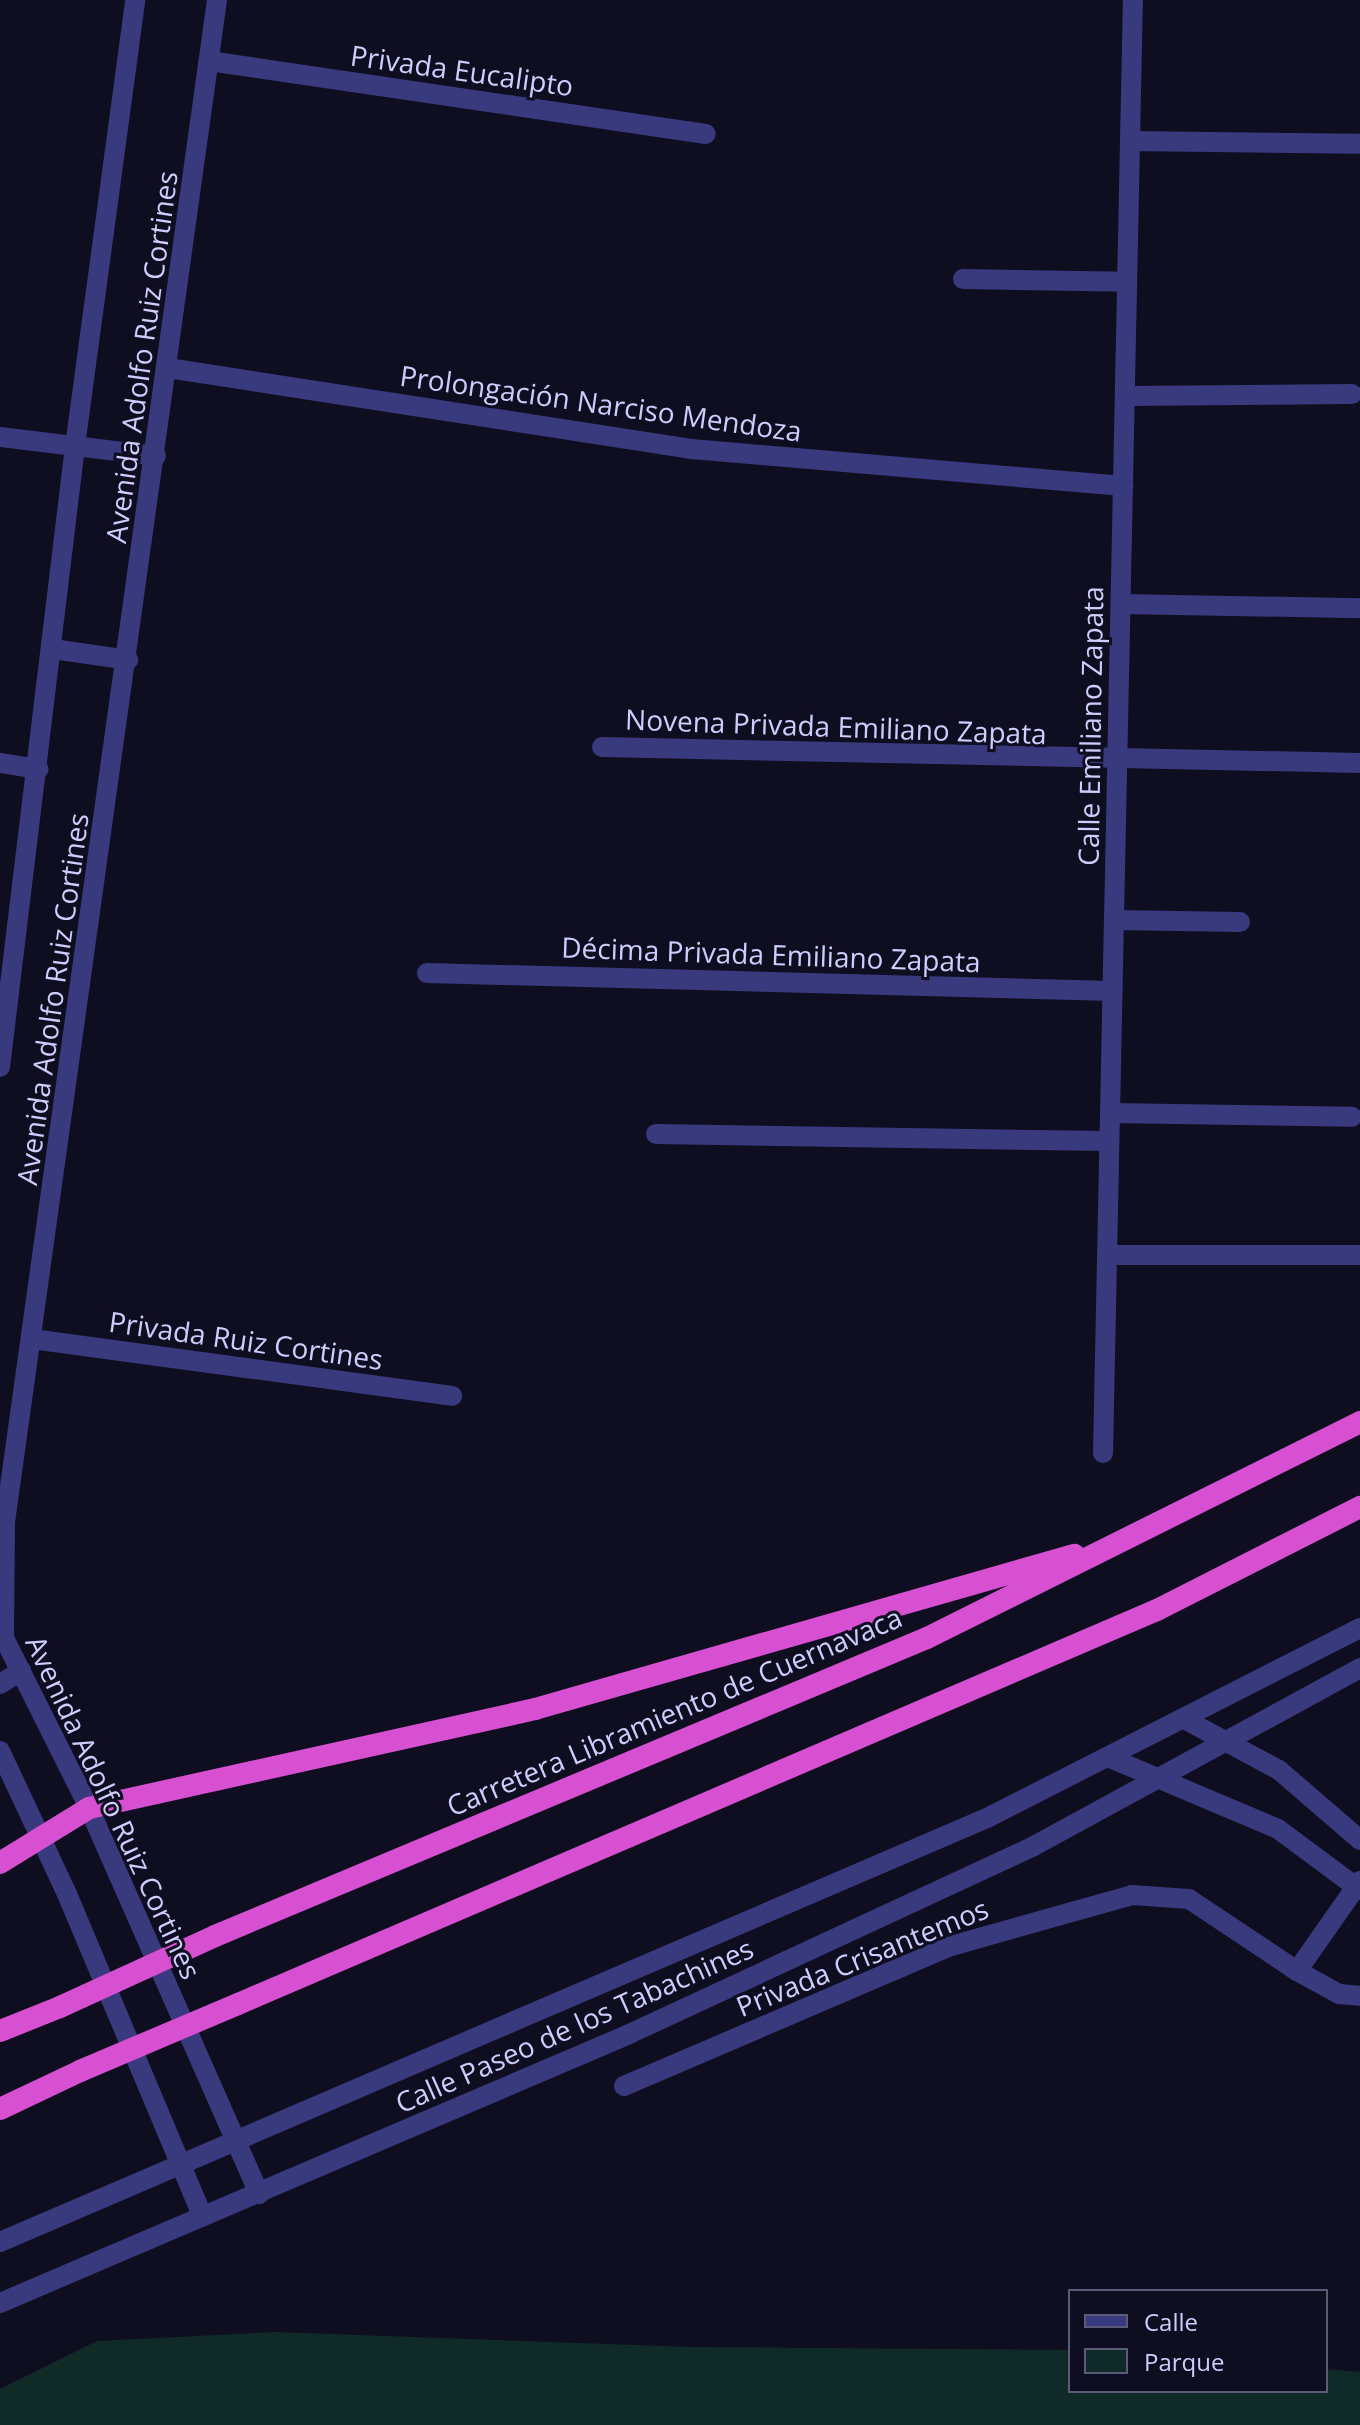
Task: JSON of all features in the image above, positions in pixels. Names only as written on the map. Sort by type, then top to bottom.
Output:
[{"type":"highway","name":"Carretera Libramiento de Cuernavaca","points":[[0,2031],[215,1936],[927,1638],[1134,1538],[1360,1422]]},
{"type":"highway","points":[[0,2109],[80,2071],[1157,1610],[1360,1507]]},
{"type":"highway","points":[[0,1863],[89,1808],[535,1709],[1134,1538]]},
{"type":"street","name":"Avenida Adolfo Ruiz Cortines","points":[[0,1067],[2,1027],[39,769],[75,446],[135,0]]},
{"type":"street","name":"Avenida Adolfo Ruiz Cortines","points":[[217,0],[128,660],[32,1339],[2,1521],[2,1637],[89,1808],[259,2194]]},
{"type":"street","name":"Calle Emiliano Zapata","points":[[1103,1453],[1133,0]]},
{"type":"street","name":"Privada Eucalipto","points":[[209,61],[706,134]]},
{"type":"street","points":[[1130,141],[1360,144]]},
{"type":"street","points":[[963,279],[1127,282]]},
{"type":"street","name":"Prolongación Narciso Mendoza","points":[[168,368],[691,449],[1123,486]]},
{"type":"street","points":[[1125,396],[1352,394]]},
{"type":"street","points":[[0,437],[156,456]]},
{"type":"street","points":[[1121,604],[1360,608]]},
{"type":"street","points":[[53,649],[128,660]]},
{"type":"street","name":"Novena Privada Emiliano Zapata","points":[[602,747],[1116,761],[1360,763]]},
{"type":"street","points":[[0,763],[39,769]]},
{"type":"street","points":[[1114,920],[1240,922]]},
{"type":"street","name":"Décima Privada Emiliano Zapata","points":[[427,973],[1113,991]]},
{"type":"street","points":[[1110,1113],[1352,1117]]},
{"type":"street","points":[[656,1134],[1108,1141]]},
{"type":"street","points":[[1107,1255],[1360,1255]]},
{"type":"street","name":"Privada Ruiz Cortines","points":[[32,1339],[452,1396]]},
{"type":"street","name":"Calle Paseo de los Tabachines","points":[[0,2242],[918,1848],[1110,1758],[1360,1628]]},
{"type":"street","name":"Calle Paseo de los Tabachines","points":[[0,2303],[627,2035],[1032,1847],[1360,1668]]},
{"type":"street","points":[[0,1684],[21,1671]]},
{"type":"street","points":[[1186,1720],[1231,1740],[1279,1770],[1360,1840]]},
{"type":"street","points":[[0,1751],[41,1836],[203,2217]]},
{"type":"street","points":[[1110,1758],[1278,1829],[1358,1887],[1297,1971]]},
{"type":"street","name":"Privada Crisantemos","points":[[624,2086],[951,1946],[1132,1895],[1189,1899],[1297,1971],[1339,1994],[1360,1996]]},
{"type":"green space","points":[[276,2332],[691,2347],[1068,2350],[1068,2393],[1328,2393],[1328,2369],[1360,2372],[1360,2425],[0,2425],[0,2389],[97,2341]]}]
